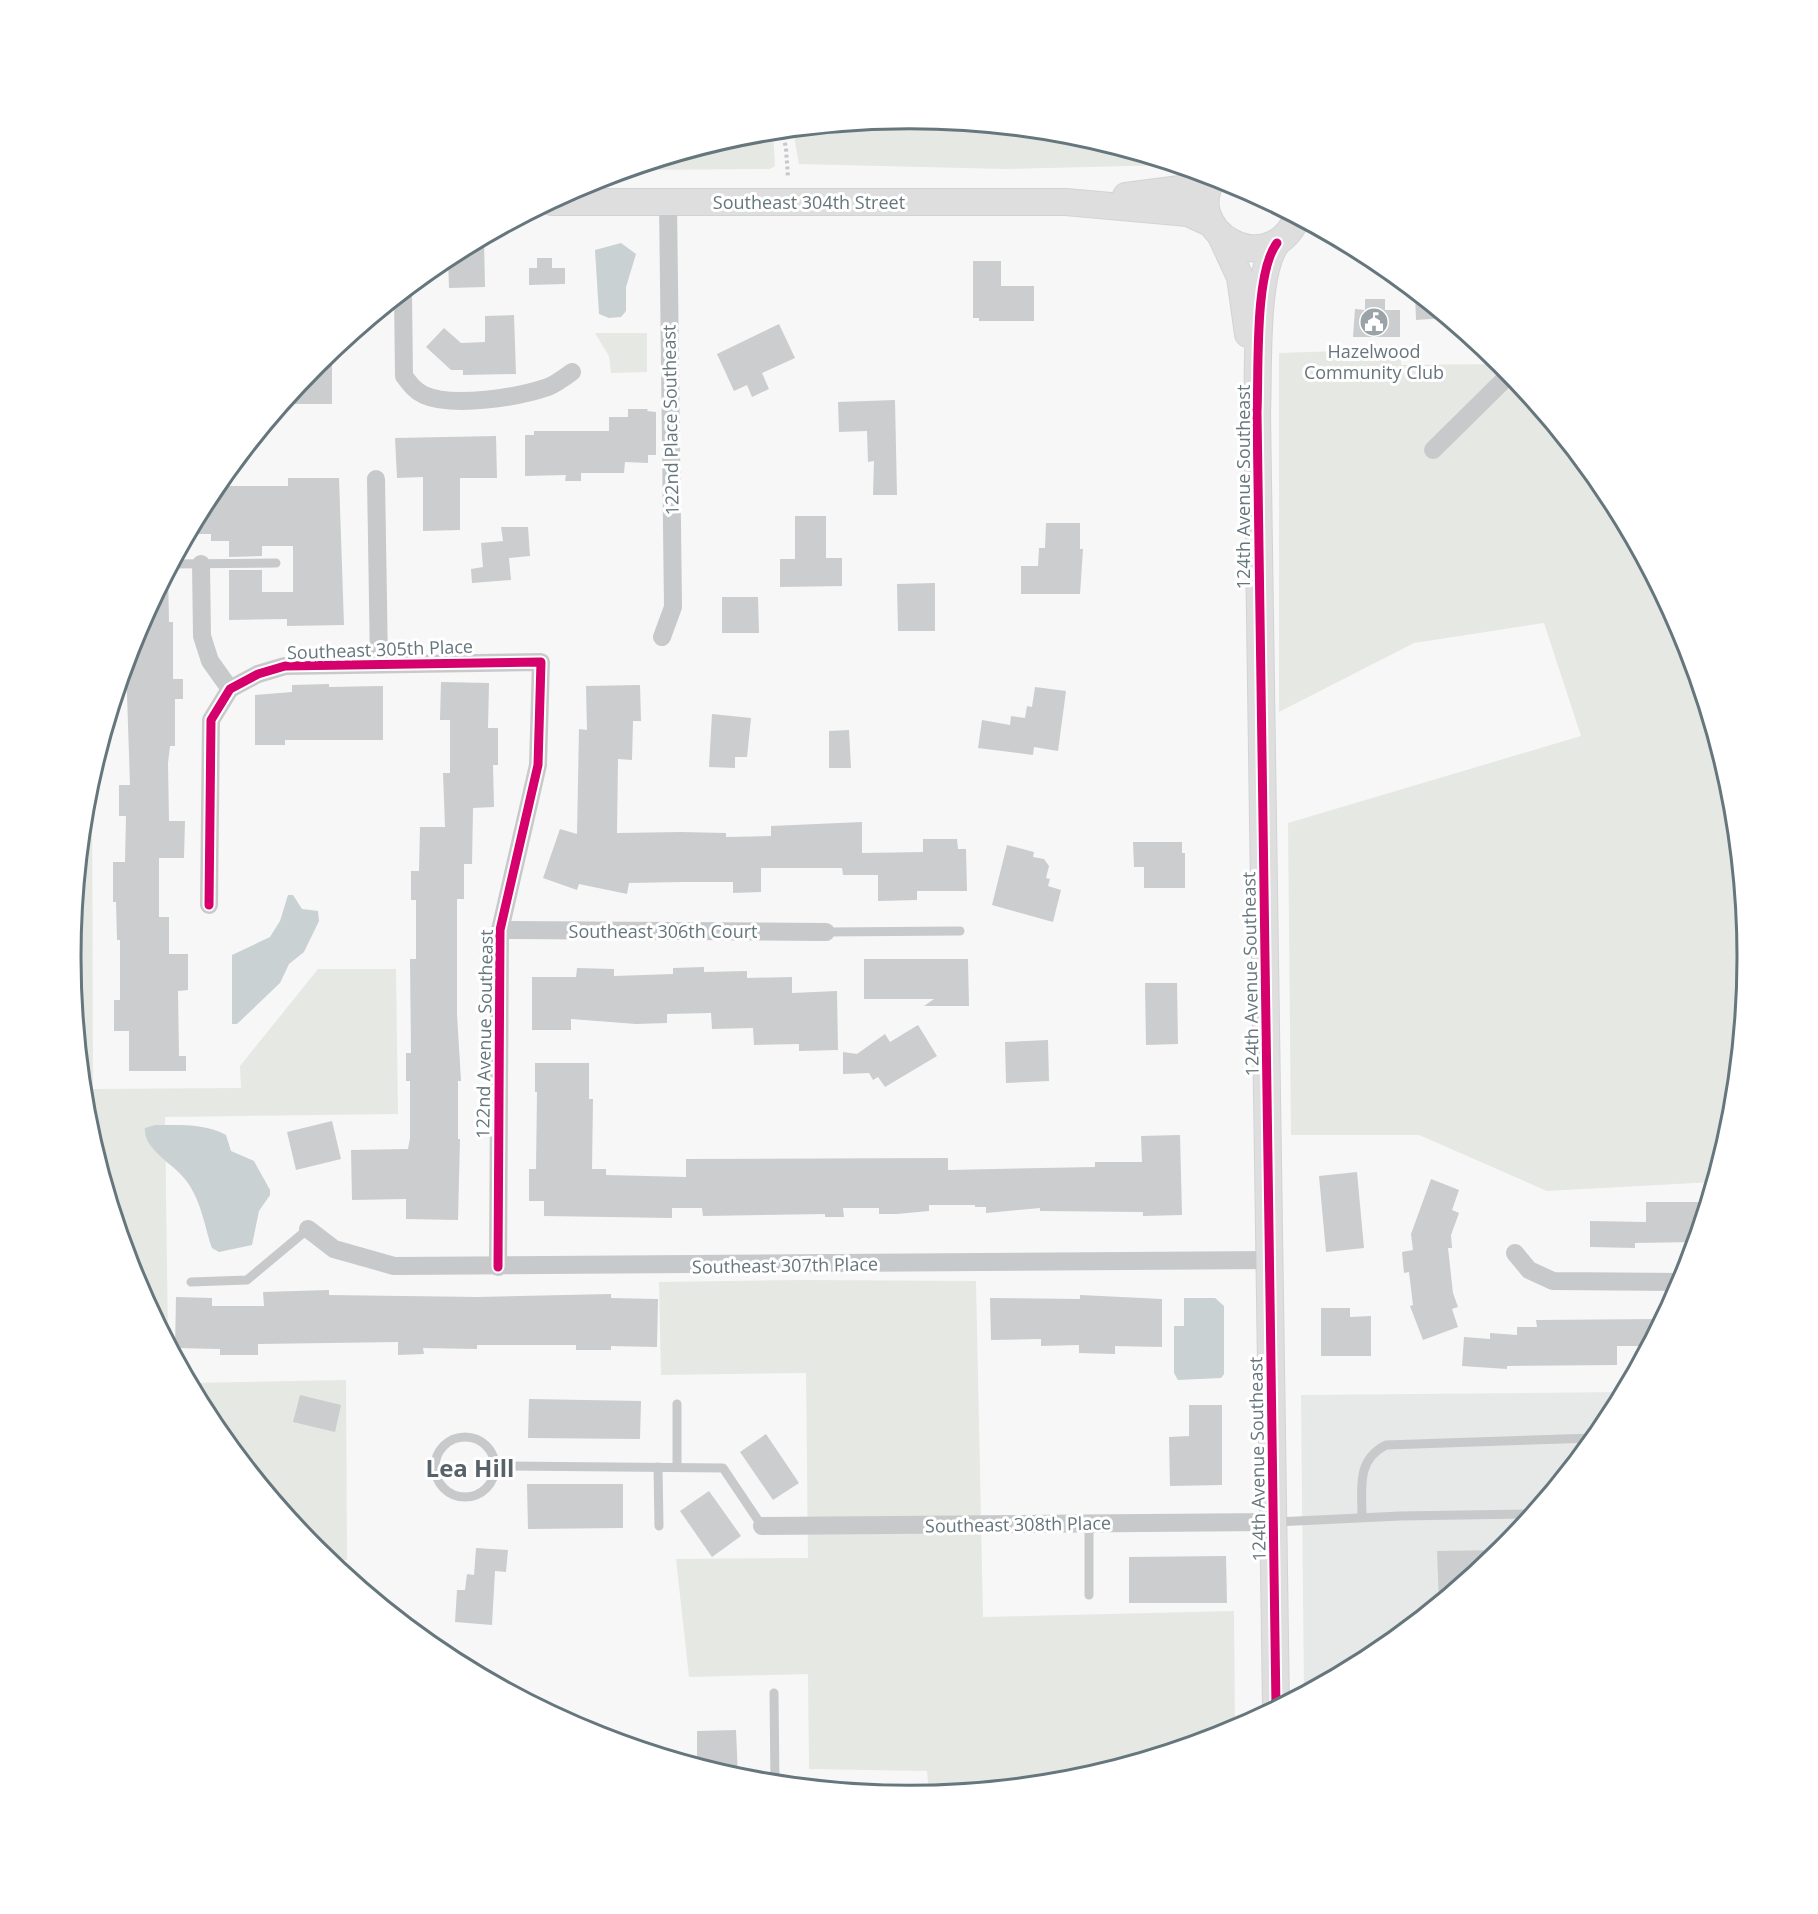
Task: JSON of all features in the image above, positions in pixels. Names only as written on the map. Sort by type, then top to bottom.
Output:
[{"type":"street","name":"Southeast 304th Street","points":[[1066,202],[1174,190],[1200,182]]},
{"type":"street","name":"124th Avenue Southeast","points":[[1210,186],[1207,195],[1207,210],[1235,263],[1243,294],[1257,412]]},
{"type":"street","name":"Southeast 304th Street","points":[[570,202],[1066,202],[1188,213],[1204,218],[1233,245],[1248,249],[1263,248],[1292,230]]},
{"type":"street","name":"122nd Place Southeast","points":[[662,637],[673,607],[668,202]]},
{"type":"street","name":"124th Avenue Southeast","points":[[1276,1700],[1257,412],[1263,278],[1269,253],[1292,230]]},
{"type":"street","points":[[403,302],[404,376],[412,387],[424,395],[441,399],[475,401],[550,387],[572,372]]},
{"type":"street","points":[[1433,450],[1503,381]]},
{"type":"street","points":[[376,479],[380,663]]},
{"type":"street","points":[[201,564],[202,636],[210,661],[230,689],[212,720],[209,905]]},
{"type":"street","name":"Southeast 305th Place","points":[[230,689],[258,674],[285,666],[541,662]]},
{"type":"street","name":"122nd Avenue Southeast","points":[[498,1268],[500,930],[538,765],[541,662]]},
{"type":"street","name":"Southeast 306th Court","points":[[500,930],[826,932]]},
{"type":"street","name":"Southeast 307th Place","points":[[308,1229],[334,1249],[394,1266],[498,1268],[1271,1260]]},
{"type":"street","points":[[1515,1253],[1529,1270],[1553,1281],[1670,1282]]},
{"type":"street","name":"Southeast 308th Place","points":[[762,1526],[1274,1522]]},
{"type":"lane","points":[[181,564],[276,563]]},
{"type":"lane","points":[[826,932],[960,931]]},
{"type":"lane","points":[[190,1282],[247,1280],[308,1229]]},
{"type":"lane","points":[[677,1404],[677,1467]]},
{"type":"lane","points":[[465,1437],[474,1438],[490,1449],[496,1466],[489,1486],[471,1497],[450,1494],[442,1487],[435,1467],[440,1449],[456,1438],[465,1437]]},
{"type":"lane","points":[[1362,1517],[1364,1466],[1377,1449],[1386,1445],[1582,1438]]},
{"type":"lane","points":[[496,1466],[723,1468],[762,1526]]},
{"type":"lane","points":[[658,1467],[658,1526]]},
{"type":"lane","points":[[1274,1522],[1362,1517],[1521,1514]]},
{"type":"lane","points":[[1089,1523],[1089,1595]]},
{"type":"lane","points":[[774,1693],[775,1774]]},
{"type":"path","points":[[784,139],[788,178]]},
{"type":"shaded area","points":[[909,129],[1017,136],[1071,145],[1151,166],[1006,169],[799,164],[794,137],[855,131]]},
{"type":"shaded area","points":[[774,141],[775,166],[770,169],[653,170],[695,157]]},
{"type":"shaded area","points":[[621,243],[636,254],[626,287],[626,311],[621,317],[609,318],[599,314],[595,250]]},
{"type":"shaded area","points":[[595,333],[647,333],[647,372],[611,373],[609,356]]},
{"type":"shaded area","points":[[1401,349],[1401,365],[1486,364],[1532,411],[1566,453],[1626,543],[1652,591],[1674,640],[1709,743],[1730,849],[1735,903],[1737,957],[1730,1065],[1721,1119],[1705,1182],[1547,1191],[1419,1135],[1291,1135],[1288,823],[1581,736],[1544,623],[1414,643],[1279,712],[1279,353]]},
{"type":"shaded area","points":[[92,824],[93,1089],[241,1088],[240,1066],[318,969],[396,969],[398,1114],[165,1117],[168,1326],[144,1274],[109,1171],[88,1065],[81,957],[83,903]]},
{"type":"shaded area","points":[[288,895],[293,895],[302,909],[318,911],[319,921],[304,952],[289,964],[280,983],[237,1024],[232,1024],[232,955],[270,937],[280,921]]},
{"type":"shaded area","points":[[155,1125],[192,1126],[218,1131],[226,1135],[231,1151],[254,1161],[270,1190],[270,1195],[259,1211],[252,1245],[219,1252],[212,1248],[198,1203],[190,1186],[149,1143],[145,1128]]},
{"type":"shaded area","points":[[976,1281],[983,1617],[1234,1611],[1235,1718],[1175,1741],[1123,1757],[1017,1778],[928,1784],[927,1771],[809,1769],[808,1674],[689,1677],[676,1559],[808,1558],[806,1373],[661,1375],[659,1282]]},
{"type":"shaded area","points":[[1184,1298],[1215,1298],[1224,1306],[1224,1374],[1221,1378],[1178,1380],[1174,1373],[1174,1326],[1184,1326]]},
{"type":"shaded area","points":[[346,1380],[347,1560],[342,1560],[286,1503],[252,1461],[199,1383]]},
{"type":"shaded area","points":[[1613,1392],[1566,1461],[1532,1503],[1455,1580],[1369,1645],[1304,1684],[1301,1395]]},
{"type":"building","points":[[484,247],[485,287],[449,288],[448,269]]},
{"type":"building","points":[[537,258],[552,258],[552,268],[565,268],[565,284],[529,285],[529,268],[537,268]]},
{"type":"building","points":[[973,261],[1001,261],[1001,286],[1034,286],[1034,321],[979,321],[979,318],[973,318]]},
{"type":"building","points":[[1365,299],[1385,299],[1385,310],[1400,310],[1400,337],[1353,337],[1355,309],[1365,310]]},
{"type":"building","points":[[1415,302],[1436,319],[1416,320]]},
{"type":"building","points":[[514,315],[516,374],[463,375],[463,370],[451,370],[426,347],[444,328],[461,343],[485,342],[485,316]]},
{"type":"building","points":[[779,324],[795,358],[762,373],[769,389],[752,397],[747,385],[734,391],[717,354]]},
{"type":"building","points":[[332,364],[332,404],[293,404]]},
{"type":"building","points":[[895,400],[897,495],[873,495],[874,461],[868,462],[867,431],[839,432],[838,402]]},
{"type":"building","points":[[628,409],[648,409],[647,411],[656,412],[656,455],[648,455],[648,463],[625,462],[624,473],[581,473],[581,481],[565,481],[566,475],[525,476],[525,435],[534,435],[534,431],[609,431],[609,417],[628,417]]},
{"type":"building","points":[[496,436],[497,478],[460,478],[460,530],[423,531],[423,477],[397,478],[395,438]]},
{"type":"building","points":[[288,478],[339,478],[344,625],[287,626],[287,619],[229,620],[229,570],[262,570],[262,592],[293,592],[293,546],[262,546],[262,556],[229,557],[229,541],[211,541],[211,534],[198,534],[229,486],[288,486]]},
{"type":"building","points":[[795,516],[826,516],[826,558],[842,558],[842,586],[780,587],[780,559],[795,559]]},
{"type":"building","points":[[1046,523],[1080,523],[1080,549],[1083,549],[1080,594],[1021,594],[1021,566],[1038,566],[1039,548],[1045,548]]},
{"type":"building","points":[[501,527],[528,527],[530,556],[509,558],[511,580],[472,583],[471,569],[483,567],[481,543],[503,541]]},
{"type":"building","points":[[935,583],[935,631],[898,631],[897,584]]},
{"type":"building","points":[[168,587],[169,622],[173,622],[173,679],[183,679],[183,699],[175,699],[175,746],[170,746],[168,763],[169,821],[185,821],[184,858],[159,858],[159,917],[169,917],[169,954],[188,954],[188,990],[178,991],[179,1056],[186,1056],[186,1071],[129,1071],[129,1031],[114,1031],[114,1000],[120,1000],[120,940],[117,940],[116,902],[113,902],[113,862],[125,862],[126,816],[119,816],[119,785],[130,785],[127,686],[144,640]]},
{"type":"building","points":[[722,597],[758,597],[759,633],[722,633]]},
{"type":"building","points":[[441,682],[489,683],[488,728],[498,728],[498,765],[493,765],[494,807],[473,808],[472,864],[464,864],[464,899],[457,899],[457,1014],[461,1081],[458,1081],[458,1139],[460,1139],[458,1220],[406,1219],[406,1199],[352,1200],[351,1150],[408,1149],[410,1138],[410,1081],[406,1081],[406,1053],[411,1053],[410,959],[416,959],[416,900],[411,900],[411,871],[419,871],[420,827],[445,827],[443,773],[450,773],[450,720],[440,720]]},
{"type":"building","points":[[329,684],[329,687],[383,686],[383,740],[285,740],[285,745],[255,745],[255,695],[292,692],[292,685]]},
{"type":"building","points":[[640,685],[641,721],[633,721],[632,760],[618,759],[617,833],[681,832],[726,833],[726,837],[771,836],[771,826],[862,822],[862,853],[923,852],[923,839],[957,839],[958,849],[966,849],[967,891],[917,891],[917,900],[878,901],[878,875],[843,875],[842,868],[761,868],[761,892],[733,893],[733,882],[629,883],[627,894],[579,884],[577,890],[543,878],[560,829],[577,834],[579,729],[587,730],[586,686]]},
{"type":"building","points":[[1035,687],[1066,691],[1058,751],[1034,747],[1033,755],[978,748],[982,720],[1010,725],[1011,716],[1025,718],[1027,706],[1032,707]]},
{"type":"building","points":[[712,714],[751,718],[747,757],[735,757],[735,768],[709,767]]},
{"type":"building","points":[[849,730],[851,768],[829,768],[829,731]]},
{"type":"building","points":[[1133,842],[1182,842],[1182,853],[1185,853],[1185,888],[1144,888],[1144,867],[1134,867]]},
{"type":"building","points":[[1007,845],[1034,852],[1033,857],[1044,859],[1049,866],[1046,878],[1050,879],[1048,886],[1061,890],[1053,922],[992,905]]},
{"type":"building","points":[[864,959],[968,959],[969,1006],[924,1006],[934,999],[864,999]]},
{"type":"building","points":[[704,967],[704,972],[747,971],[747,978],[792,977],[792,993],[837,991],[838,1050],[799,1051],[799,1044],[754,1045],[753,1028],[712,1029],[711,1013],[667,1014],[667,1023],[636,1024],[571,1019],[571,1030],[532,1030],[532,977],[576,977],[577,968],[614,969],[614,976],[673,974],[673,968]]},
{"type":"building","points":[[1145,983],[1177,983],[1178,1044],[1146,1045]]},
{"type":"building","points":[[918,1025],[937,1056],[885,1087],[878,1077],[873,1080],[869,1073],[843,1074],[843,1052],[857,1054],[885,1034],[890,1042]]},
{"type":"building","points":[[1048,1040],[1049,1081],[1006,1083],[1005,1042]]},
{"type":"building","points":[[535,1063],[589,1063],[589,1099],[593,1099],[592,1169],[606,1169],[606,1175],[686,1177],[686,1159],[948,1158],[948,1170],[1095,1167],[1095,1162],[1142,1162],[1141,1136],[1180,1135],[1182,1215],[1143,1216],[1143,1212],[1040,1211],[1040,1208],[986,1213],[986,1207],[975,1207],[975,1205],[929,1205],[929,1211],[897,1214],[879,1214],[879,1208],[843,1208],[844,1217],[825,1217],[825,1214],[703,1216],[702,1208],[672,1208],[672,1218],[544,1216],[544,1201],[529,1201],[529,1169],[536,1169]]},
{"type":"building","points":[[332,1121],[341,1159],[296,1170],[287,1132]]},
{"type":"building","points":[[1357,1172],[1364,1248],[1326,1252],[1319,1176]]},
{"type":"building","points":[[1431,1179],[1459,1190],[1452,1210],[1459,1213],[1451,1235],[1452,1248],[1448,1248],[1453,1293],[1458,1307],[1452,1309],[1458,1327],[1423,1340],[1410,1306],[1413,1305],[1409,1272],[1404,1273],[1402,1252],[1413,1250],[1411,1234]]},
{"type":"building","points":[[1646,1202],[1699,1202],[1686,1242],[1635,1243],[1635,1248],[1590,1247],[1590,1221],[1646,1222]]},
{"type":"building","points":[[329,1290],[329,1295],[478,1297],[611,1294],[611,1298],[658,1299],[657,1347],[611,1346],[611,1350],[576,1350],[576,1345],[477,1345],[477,1349],[423,1348],[424,1354],[398,1355],[398,1342],[258,1344],[258,1355],[220,1355],[220,1349],[180,1348],[175,1340],[176,1297],[212,1298],[212,1306],[264,1306],[263,1292]]},
{"type":"building","points":[[1080,1295],[1162,1299],[1162,1347],[1115,1346],[1115,1354],[1079,1353],[1079,1345],[1041,1346],[1041,1339],[991,1340],[990,1298],[1080,1299]]},
{"type":"building","points":[[1321,1308],[1350,1308],[1350,1317],[1371,1316],[1371,1356],[1321,1356]]},
{"type":"building","points":[[1654,1319],[1640,1346],[1617,1346],[1617,1365],[1507,1366],[1507,1369],[1462,1366],[1464,1337],[1490,1339],[1490,1333],[1517,1335],[1517,1327],[1537,1327],[1536,1320]]},
{"type":"building","points":[[300,1395],[341,1405],[335,1432],[293,1422]]},
{"type":"building","points":[[529,1399],[641,1401],[640,1439],[528,1438]]},
{"type":"building","points":[[1189,1405],[1222,1405],[1222,1485],[1170,1486],[1169,1437],[1189,1436]]},
{"type":"building","points":[[766,1434],[799,1483],[773,1500],[740,1452]]},
{"type":"building","points":[[527,1484],[623,1484],[623,1528],[528,1529]]},
{"type":"building","points":[[709,1491],[741,1536],[712,1557],[680,1511]]},
{"type":"building","points":[[476,1548],[508,1550],[506,1572],[495,1571],[492,1625],[455,1622],[457,1590],[465,1590],[467,1574],[474,1575]]},
{"type":"building","points":[[1486,1550],[1439,1593],[1437,1551]]},
{"type":"building","points":[[1226,1556],[1227,1603],[1129,1603],[1129,1557]]},
{"type":"building","points":[[736,1730],[738,1767],[697,1757],[697,1731]]},
{"type":"cycle path","points":[[1276,1700],[1257,412],[1261,299],[1264,276],[1277,243]]},
{"type":"cycle path","points":[[209,905],[211,720],[230,689],[258,674],[285,666],[541,662],[538,765],[500,930],[498,1267]]},
{"type":"place","name":"Hazelwood Community Club","points":[[1374,322]]},
{"type":"district","name":"Lea Hill","points":[[470,1467]]}]
